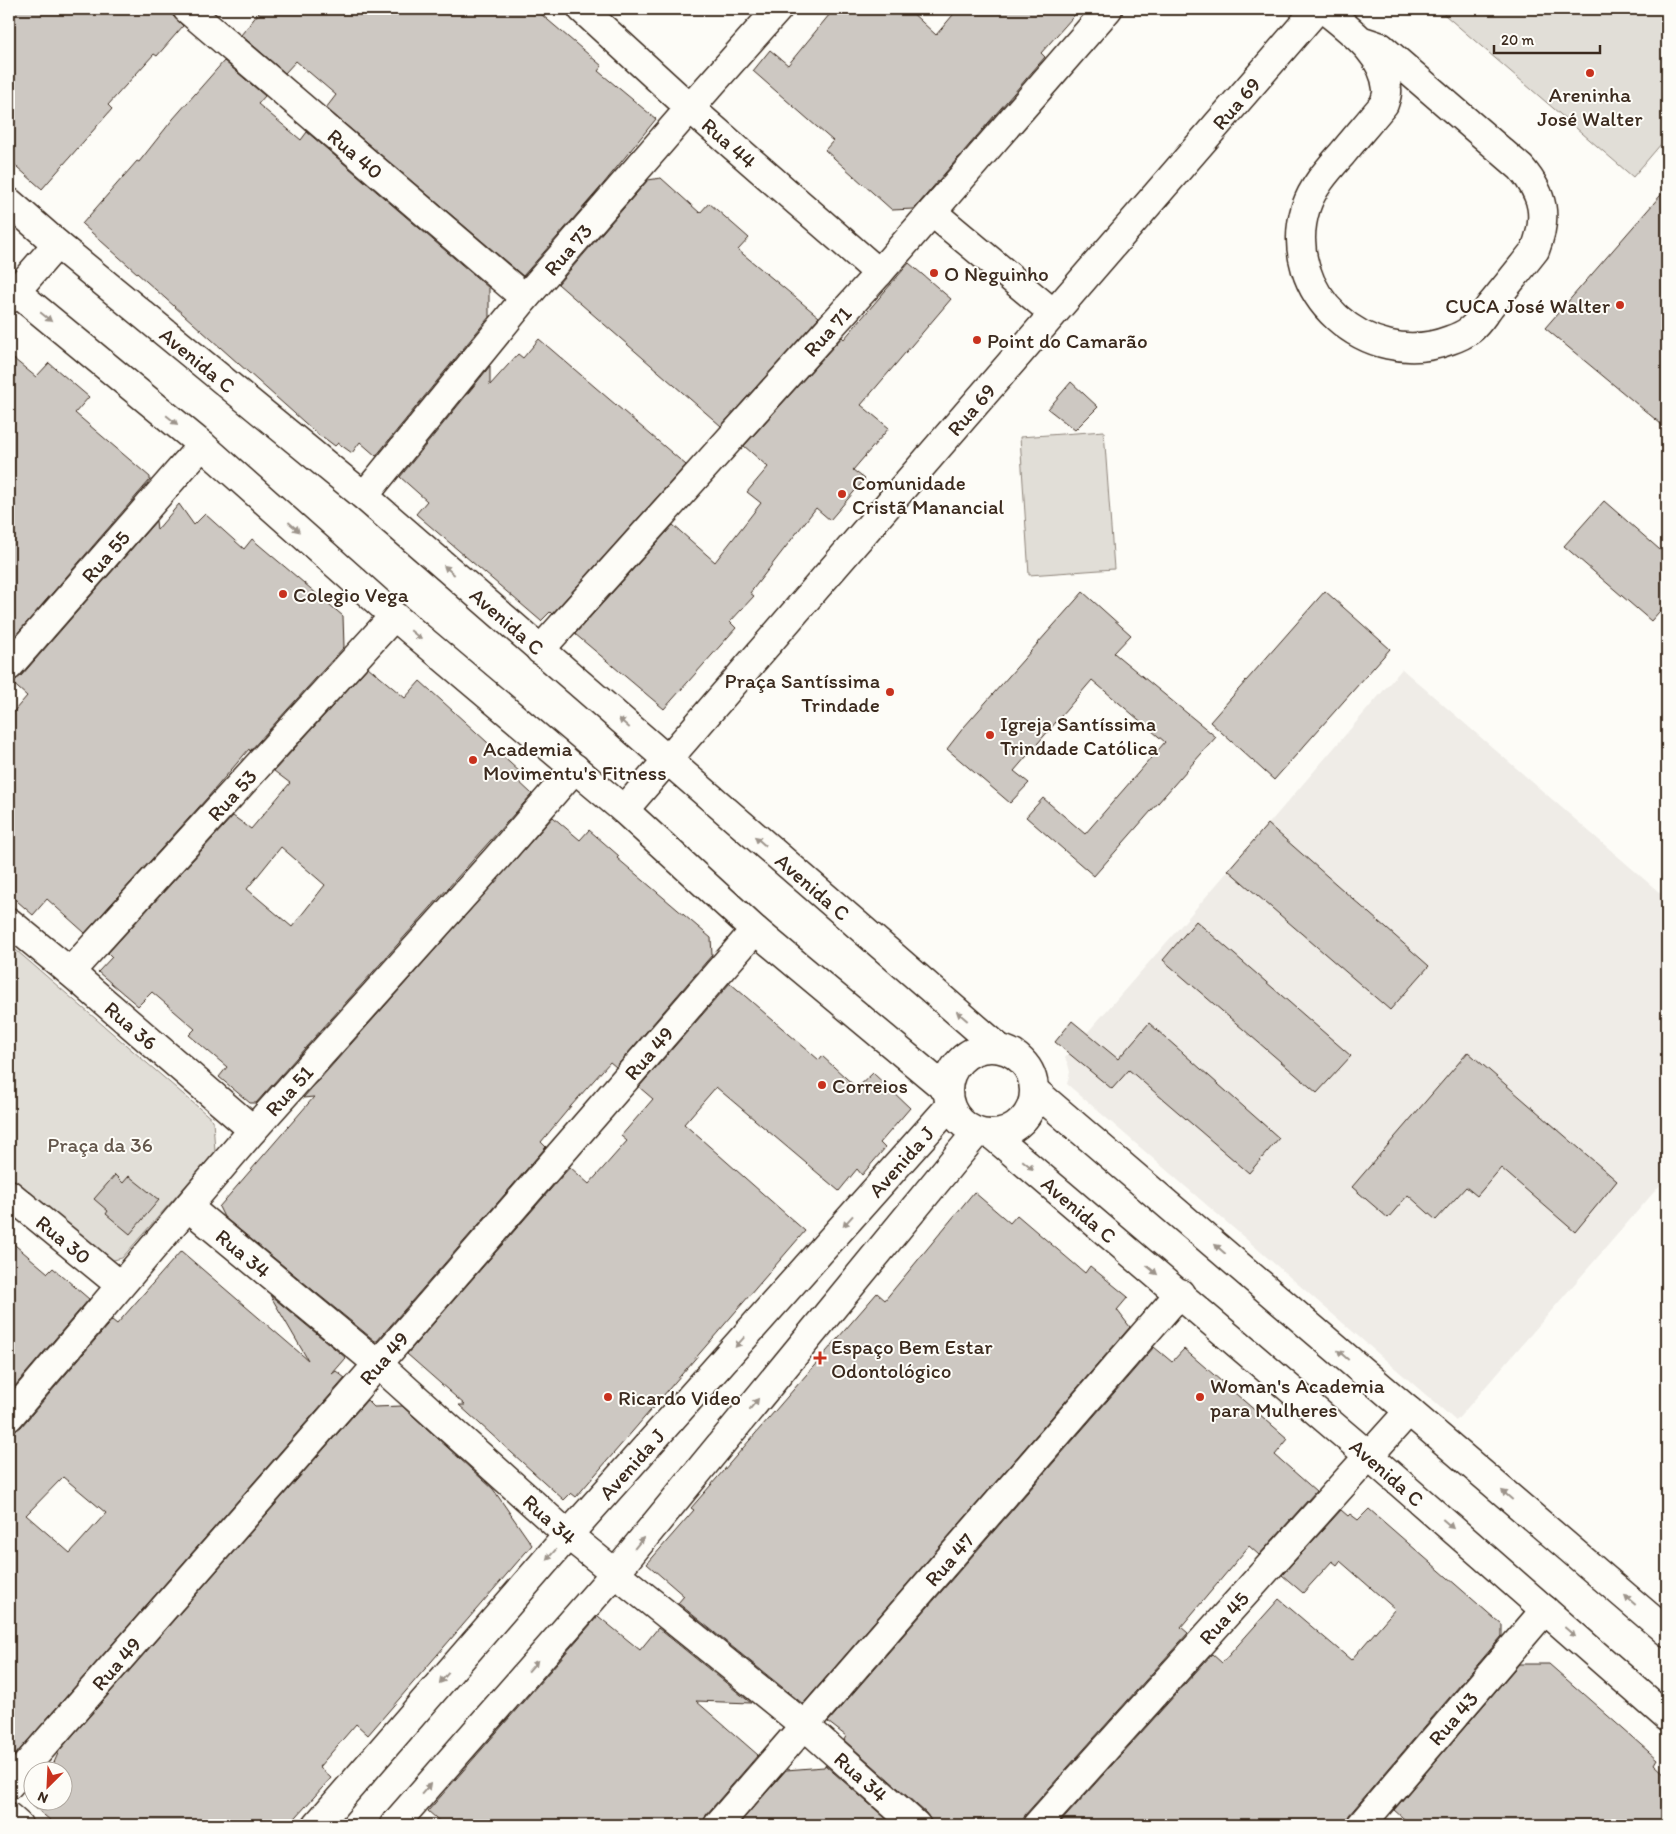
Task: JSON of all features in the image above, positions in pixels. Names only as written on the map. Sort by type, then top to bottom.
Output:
[{"type":"street","name":"Rua 40","points":[[187,9],[525,298]]},
{"type":"street","name":"Rua 44","points":[[582,9],[690,108],[879,273]]},
{"type":"street","name":"Rua 73","points":[[364,496],[525,298],[778,9]]},
{"type":"street","name":"Rua 71","points":[[540,650],[879,273],[1108,9]]},
{"type":"street","points":[[1308,12],[1381,47],[1521,168],[1532,180],[1539,195],[1543,211],[1540,238],[1535,250],[1470,330],[1450,340],[1429,346],[1406,348],[1384,344],[1344,324],[1328,309],[1315,291],[1307,271],[1302,250],[1302,228],[1306,207],[1314,187],[1384,104],[1388,90],[1381,67],[1363,40]]},
{"type":"street","name":"Rua 69","points":[[624,810],[1053,313],[1308,12]]},
{"type":"street","name":"Avenida C","points":[[9,202],[57,244],[364,496],[999,1048]]},
{"type":"street","points":[[932,212],[1053,313]]},
{"type":"street","points":[[57,244],[11,293],[202,445],[394,616],[624,810],[755,930],[949,1098],[956,1116],[965,1125],[984,1133],[998,1134],[1013,1129],[1024,1119],[1032,1106],[1035,1091],[1032,1076],[1025,1063],[1013,1054],[999,1048],[984,1048],[973,1051],[962,1059],[953,1070],[949,1098]]},
{"type":"street","name":"Rua 55","points":[[9,666],[202,445]]},
{"type":"street","name":"Rua 53","points":[[70,972],[394,616]]},
{"type":"street","name":"Rua 51","points":[[9,1417],[253,1130],[496,859],[574,768]]},
{"type":"street","name":"Rua 36","points":[[9,922],[70,972],[253,1130]]},
{"type":"street","name":"Rua 49","points":[[9,1785],[755,930]]},
{"type":"street","points":[[1035,1091],[1667,1632]]},
{"type":"street","name":"Avenida J","points":[[317,1825],[949,1098]]},
{"type":"street","name":"Avenida C","points":[[984,1133],[1180,1293],[1667,1718]]},
{"type":"street","name":"Avenida J","points":[[394,1825],[615,1574],[984,1133]]},
{"type":"street","name":"Rua 30","points":[[9,1194],[120,1285]]},
{"type":"street","name":"Rua 34","points":[[188,1207],[378,1364],[568,1535],[804,1725],[916,1825]]},
{"type":"street","name":"Rua 47","points":[[718,1825],[1180,1293]]},
{"type":"street","name":"Rua 45","points":[[1038,1825],[1409,1411]]},
{"type":"street","name":"Rua 43","points":[[1361,1825],[1545,1610]]},
{"type":"street","points":[[9,1817],[18,1825]]},
{"type":"shaded area","points":[[1402,669],[1667,899],[1667,1177],[1456,1421],[1067,1084],[1070,1072],[1065,1058]]},
{"type":"green space","name":"Areninha José Walter","points":[[1438,9],[1667,9],[1667,137],[1633,177]]},
{"type":"green space","points":[[1104,431],[1114,569],[1029,575],[1020,437]]},
{"type":"green space","name":"Praça da 36","points":[[9,944],[213,1120],[215,1152],[122,1258],[97,1264],[9,1189]]},
{"type":"building","points":[[9,9],[172,9],[172,15],[183,26],[157,56],[154,54],[108,105],[112,109],[42,189],[9,160]]},
{"type":"building","points":[[262,9],[535,9],[602,66],[598,71],[656,119],[600,188],[523,276],[326,108],[336,95],[296,61],[285,73],[241,35]]},
{"type":"building","points":[[834,9],[908,9],[936,35],[958,9],[1080,9],[1041,53],[1045,57],[914,209],[892,210],[825,150],[833,141],[753,71],[770,50],[788,65]]},
{"type":"building","points":[[224,61],[265,96],[258,104],[301,140],[307,132],[489,288],[489,317],[376,456],[360,442],[352,453],[338,443],[335,446],[322,438],[82,224],[137,161],[139,162],[173,119]]},
{"type":"building","points":[[661,178],[700,213],[709,203],[749,238],[738,250],[819,317],[721,426],[558,284],[648,180]]},
{"type":"building","points":[[1667,188],[1667,429],[1545,328]]},
{"type":"building","points":[[909,263],[951,299],[861,405],[889,428],[853,470],[865,479],[830,520],[816,508],[750,593],[754,596],[730,622],[736,628],[664,709],[575,634],[673,525],[715,562],[761,503],[747,492],[768,467],[744,446],[842,337],[844,339]]},
{"type":"building","points":[[539,339],[686,465],[552,614],[550,612],[541,621],[416,514],[427,501],[400,477],[490,366],[490,385],[518,354],[523,358]]},
{"type":"building","points":[[9,355],[36,377],[49,363],[89,397],[75,413],[150,477],[150,480],[9,643]]},
{"type":"building","points":[[1071,382],[1098,407],[1075,430],[1048,409]]},
{"type":"building","points":[[1604,501],[1667,556],[1667,603],[1651,621],[1564,546]]},
{"type":"building","points":[[179,504],[194,525],[205,514],[244,549],[252,539],[343,616],[344,647],[250,751],[249,749],[85,933],[47,899],[33,915],[9,894],[9,717],[27,696],[10,681],[14,681],[21,676],[156,521],[157,530]]},
{"type":"building","points":[[1325,591],[1390,649],[1274,780],[1210,722]]},
{"type":"building","name":"Igreja Santíssima Trindade Católica","points":[[1083,592],[1131,635],[1114,653],[1216,737],[1094,876],[1026,817],[1043,798],[1085,834],[1165,742],[1092,680],[1014,771],[1029,783],[1010,803],[947,749],[964,727]]},
{"type":"building","points":[[368,667],[405,698],[420,681],[521,773],[516,779],[532,794],[256,1103],[250,1103],[219,1077],[227,1067],[189,1035],[195,1029],[152,992],[138,1006],[98,972],[112,957],[108,953],[233,816],[251,829],[290,783],[274,771]],"holes":[[[281,847],[325,885],[292,927],[247,889]]]},
{"type":"building","points":[[553,817],[580,840],[589,830],[603,842],[619,856],[617,858],[711,938],[712,955],[616,1067],[610,1062],[571,1106],[541,1142],[546,1147],[377,1341],[375,1341],[224,1217],[219,1207],[314,1097],[303,1098]]},
{"type":"building","points":[[1268,824],[1429,966],[1390,1010],[1228,870]]},
{"type":"building","points":[[1196,921],[1351,1056],[1317,1093],[1163,960]]},
{"type":"building","points":[[730,983],[819,1060],[822,1056],[857,1088],[873,1073],[910,1108],[880,1143],[885,1148],[862,1175],[857,1169],[839,1191],[716,1087],[684,1124],[805,1231],[576,1497],[571,1493],[564,1500],[459,1405],[465,1405],[407,1354],[570,1167],[589,1184],[627,1141],[621,1136],[653,1099],[639,1087]]},
{"type":"building","points":[[1072,1021],[1118,1059],[1149,1023],[1279,1138],[1249,1173],[1129,1070],[1112,1089],[1055,1042]]},
{"type":"building","points":[[1468,1052],[1617,1181],[1575,1232],[1501,1168],[1477,1196],[1466,1187],[1436,1220],[1408,1195],[1388,1218],[1352,1187]]},
{"type":"building","points":[[115,1175],[123,1183],[129,1176],[159,1200],[130,1234],[106,1214],[108,1211],[94,1199]]},
{"type":"building","points":[[974,1192],[1010,1223],[1017,1215],[1085,1273],[1090,1266],[1128,1297],[1117,1310],[1130,1327],[803,1704],[678,1603],[684,1596],[647,1564],[694,1510],[691,1508],[877,1293],[885,1300]]},
{"type":"building","points":[[9,1240],[48,1273],[53,1268],[89,1299],[9,1393]]},
{"type":"building","points":[[181,1251],[308,1360],[270,1295],[346,1358],[332,1374],[336,1371],[345,1378],[9,1762],[9,1432],[21,1427],[112,1320],[117,1324]],"holes":[[[63,1477],[106,1513],[70,1553],[26,1515]]]},
{"type":"building","points":[[1154,1347],[1172,1362],[1184,1349],[1288,1439],[1275,1455],[1316,1491],[1259,1555],[1249,1546],[1181,1627],[1188,1633],[1025,1815],[1022,1825],[931,1825],[931,1820],[926,1813],[844,1740],[846,1736],[828,1722]]},
{"type":"building","points":[[367,1400],[374,1407],[402,1406],[493,1489],[532,1545],[368,1735],[356,1724],[319,1767],[331,1778],[289,1825],[56,1825],[40,1812],[72,1812],[72,1762],[54,1762],[59,1751]]},
{"type":"building","points":[[1369,1509],[1502,1625],[1502,1636],[1349,1815],[1346,1825],[1058,1825],[1212,1654],[1222,1663],[1279,1599],[1351,1660],[1395,1609],[1340,1561],[1337,1565],[1332,1561],[1303,1593],[1282,1575],[1341,1510],[1348,1516],[1350,1514],[1358,1520]]},
{"type":"building","points":[[598,1616],[640,1650],[658,1628],[751,1703],[696,1701],[758,1755],[706,1815],[703,1825],[444,1825],[428,1811]]},
{"type":"building","points":[[1519,1664],[1549,1664],[1657,1759],[1654,1764],[1667,1776],[1667,1825],[1411,1825],[1394,1810]]},
{"type":"building","points":[[825,1765],[893,1825],[738,1825],[786,1770],[824,1767]]},
{"type":"place","name":"Areninha José Walter","points":[[1590,73]]},
{"type":"place","name":"O Neguinho","points":[[934,273]]},
{"type":"place","name":"CUCA José Walter","points":[[1620,305]]},
{"type":"place","name":"Point do Camarão","points":[[977,340]]},
{"type":"place","name":"Comunidade Cristã Manancial","points":[[842,494]]},
{"type":"place","name":"Colegio Vega","points":[[283,594]]},
{"type":"place","name":"Praça Santíssima Trindade","points":[[890,692]]},
{"type":"place","name":"Igreja Santíssima Trindade Católica","points":[[990,735]]},
{"type":"place","name":"Academia Movimentu's Fitness","points":[[473,760]]},
{"type":"place","name":"Correios","points":[[822,1085]]},
{"type":"place","name":"Espaço Bem Estar Odontológico","points":[[820,1358]]},
{"type":"place","name":"Ricardo Video","points":[[608,1397]]},
{"type":"place","name":"Woman's Academia para Mulheres","points":[[1200,1397]]}]
